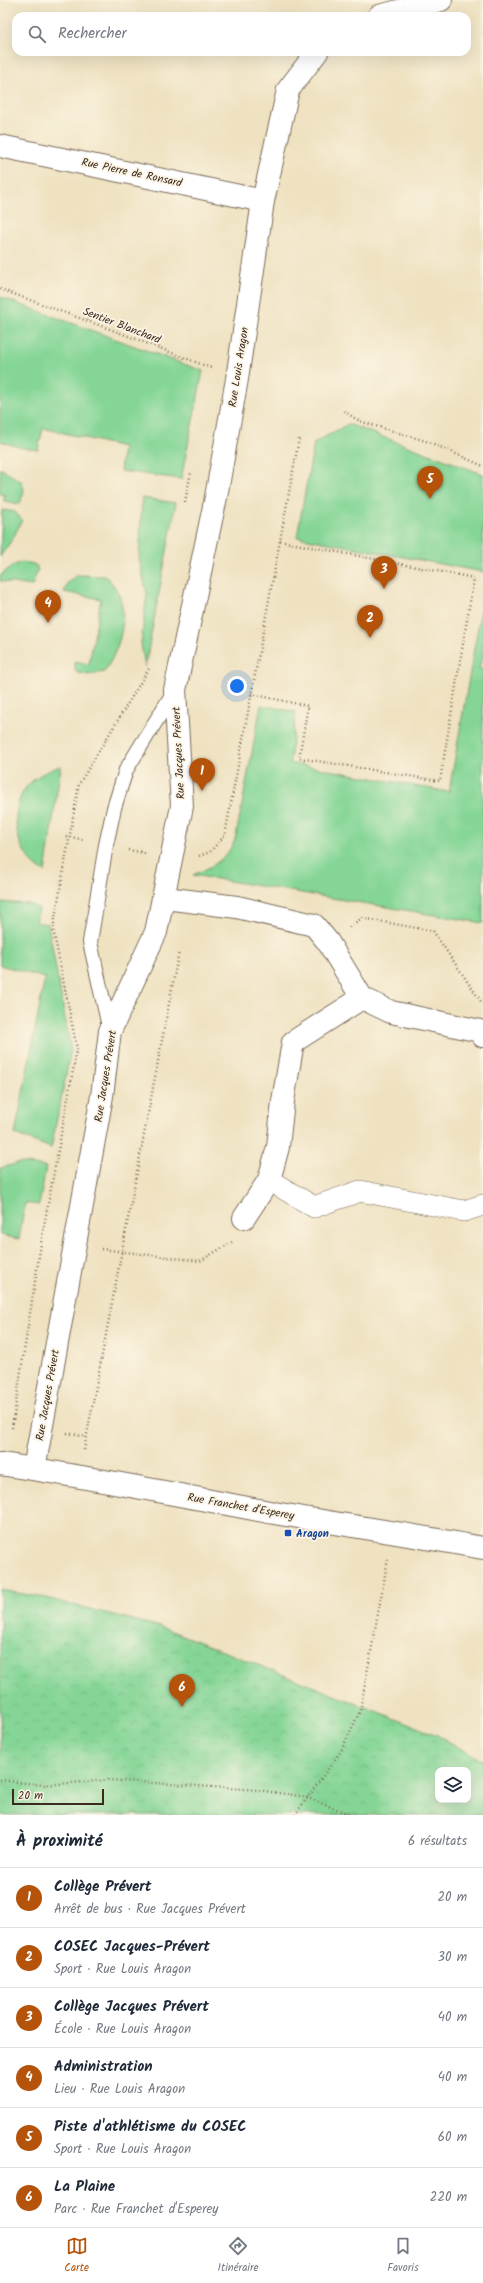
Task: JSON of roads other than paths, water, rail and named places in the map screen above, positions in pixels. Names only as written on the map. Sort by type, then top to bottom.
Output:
[{"type":"street","points":[[394,12],[441,0]]},
{"type":"street","name":"Rue Louis Aragon","points":[[175,690],[216,497],[237,379],[263,201],[288,90],[314,56]]},
{"type":"street","name":"Rue Pierre de Ronsard","points":[[0,146],[263,201]]},
{"type":"street","name":"Rue Jacques Prévert","points":[[34,1469],[102,1096],[110,1031],[156,932],[165,898],[182,806],[175,690]]},
{"type":"street","points":[[165,898],[237,907],[314,925],[328,942],[362,998],[391,1012],[480,1032],[483,1036]]},
{"type":"street","points":[[244,1218],[269,1180],[278,1147],[283,1101],[293,1042],[362,998]]},
{"type":"street","points":[[269,1180],[314,1207],[360,1191],[464,1211],[483,1205]]},
{"type":"street","name":"Rue Franchet d'Esperey","points":[[0,1464],[76,1475],[275,1513],[394,1531],[483,1548]]},
{"type":"lane","points":[[110,1031],[90,942],[106,846],[114,808],[126,770],[175,690]]},
{"type":"place","name":"Piste d'athlétisme du COSEC","points":[[430,499]]},
{"type":"place","name":"Collège Jacques Prévert","points":[[384,589]]},
{"type":"place","name":"Administration","points":[[48,623]]},
{"type":"place","name":"COSEC Jacques-Prévert","points":[[370,638]]},
{"type":"place","name":"Collège Prévert","points":[[202,791]]},
{"type":"place","name":"Aragon","points":[[288,1533]]},
{"type":"place","name":"La Plaine","points":[[182,1707]]}]
